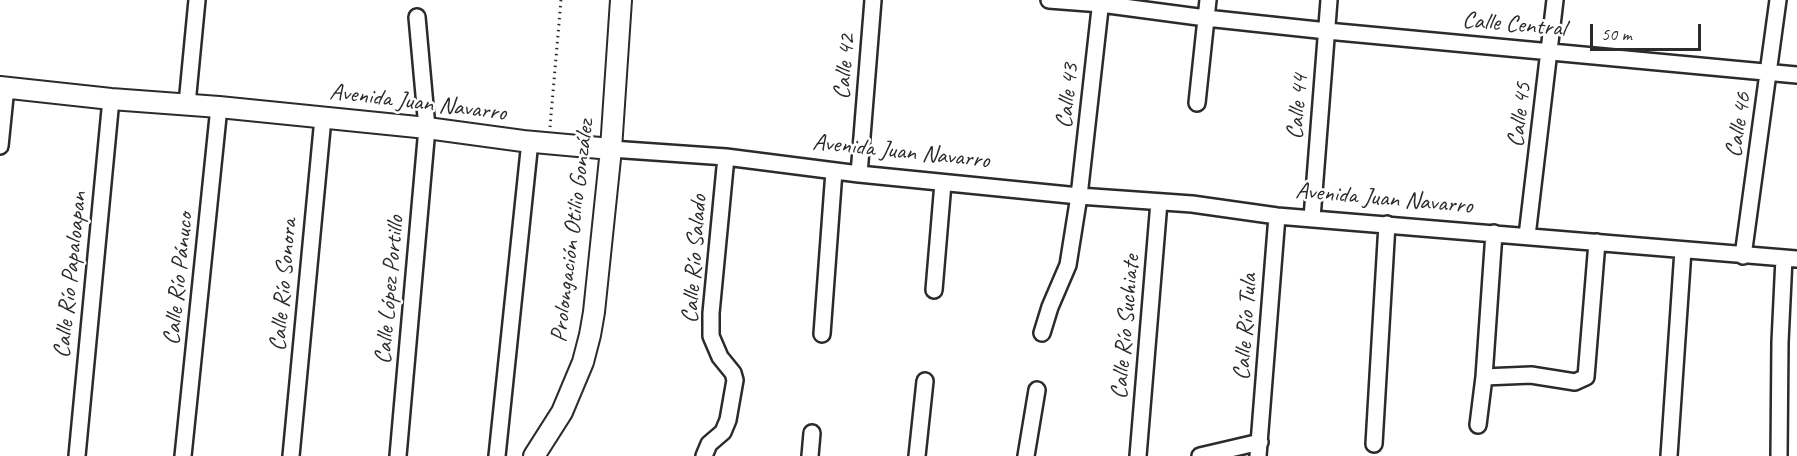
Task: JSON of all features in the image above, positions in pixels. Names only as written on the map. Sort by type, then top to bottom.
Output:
[{"type":"main road","name":"Prolongación Otilio González","points":[[534,456],[562,412],[583,362],[590,335],[610,148],[621,0]]},
{"type":"main road","name":"Avenida Juan Navarro","points":[[3,87],[610,148]]},
{"type":"street","points":[[187,104],[197,0]]},
{"type":"street","name":"Calle 42","points":[[859,174],[873,0]]},
{"type":"street","name":"Calle Central","points":[[1049,0],[1101,2],[1206,18],[1327,31],[1797,75]]},
{"type":"street","points":[[1197,103],[1208,0]]},
{"type":"street","name":"Calle 44","points":[[1312,218],[1329,0]]},
{"type":"street","name":"Calle 45","points":[[1527,236],[1555,0]]},
{"type":"street","name":"Calle 46","points":[[1743,256],[1770,73],[1778,0]]},
{"type":"street","name":"Calle 43","points":[[1042,333],[1068,265],[1079,196],[1101,2]]},
{"type":"street","name":"Calle López Portillo","points":[[398,456],[427,128],[417,17]]},
{"type":"street","points":[[0,146],[3,87]]},
{"type":"street","name":"Calle Río Papaloapan","points":[[77,456],[111,99]]},
{"type":"street","name":"Calle Río Pánuco","points":[[183,456],[219,107]]},
{"type":"street","name":"Calle Río Sonora","points":[[291,456],[323,118]]},
{"type":"street","points":[[497,456],[531,141]]},
{"type":"street","name":"Avenida Juan Navarro","points":[[610,148],[726,157],[943,183],[1159,202],[1277,216],[1791,259]]},
{"type":"street","name":"Calle Río Salado","points":[[704,456],[709,444],[723,432],[728,420],[735,380],[734,373],[720,357],[711,336],[711,313],[726,157]]},
{"type":"street","points":[[822,334],[834,171]]},
{"type":"street","points":[[934,290],[943,183]]},
{"type":"street","name":"Calle Río Suchiate","points":[[1138,456],[1159,202]]},
{"type":"street","name":"Calle Río Tula","points":[[1259,449],[1277,216]]},
{"type":"street","points":[[1374,444],[1388,224]]},
{"type":"street","points":[[1478,425],[1484,377],[1494,233]]},
{"type":"street","points":[[1484,377],[1531,375],[1575,382],[1586,378],[1597,242]]},
{"type":"street","points":[[1669,456],[1683,250]]},
{"type":"street","points":[[1779,456],[1780,342],[1791,259]]},
{"type":"street","points":[[917,456],[925,381]]},
{"type":"street","points":[[1026,456],[1036,390]]},
{"type":"street","points":[[810,456],[812,433]]},
{"type":"street","points":[[1200,456],[1259,449]]}]
